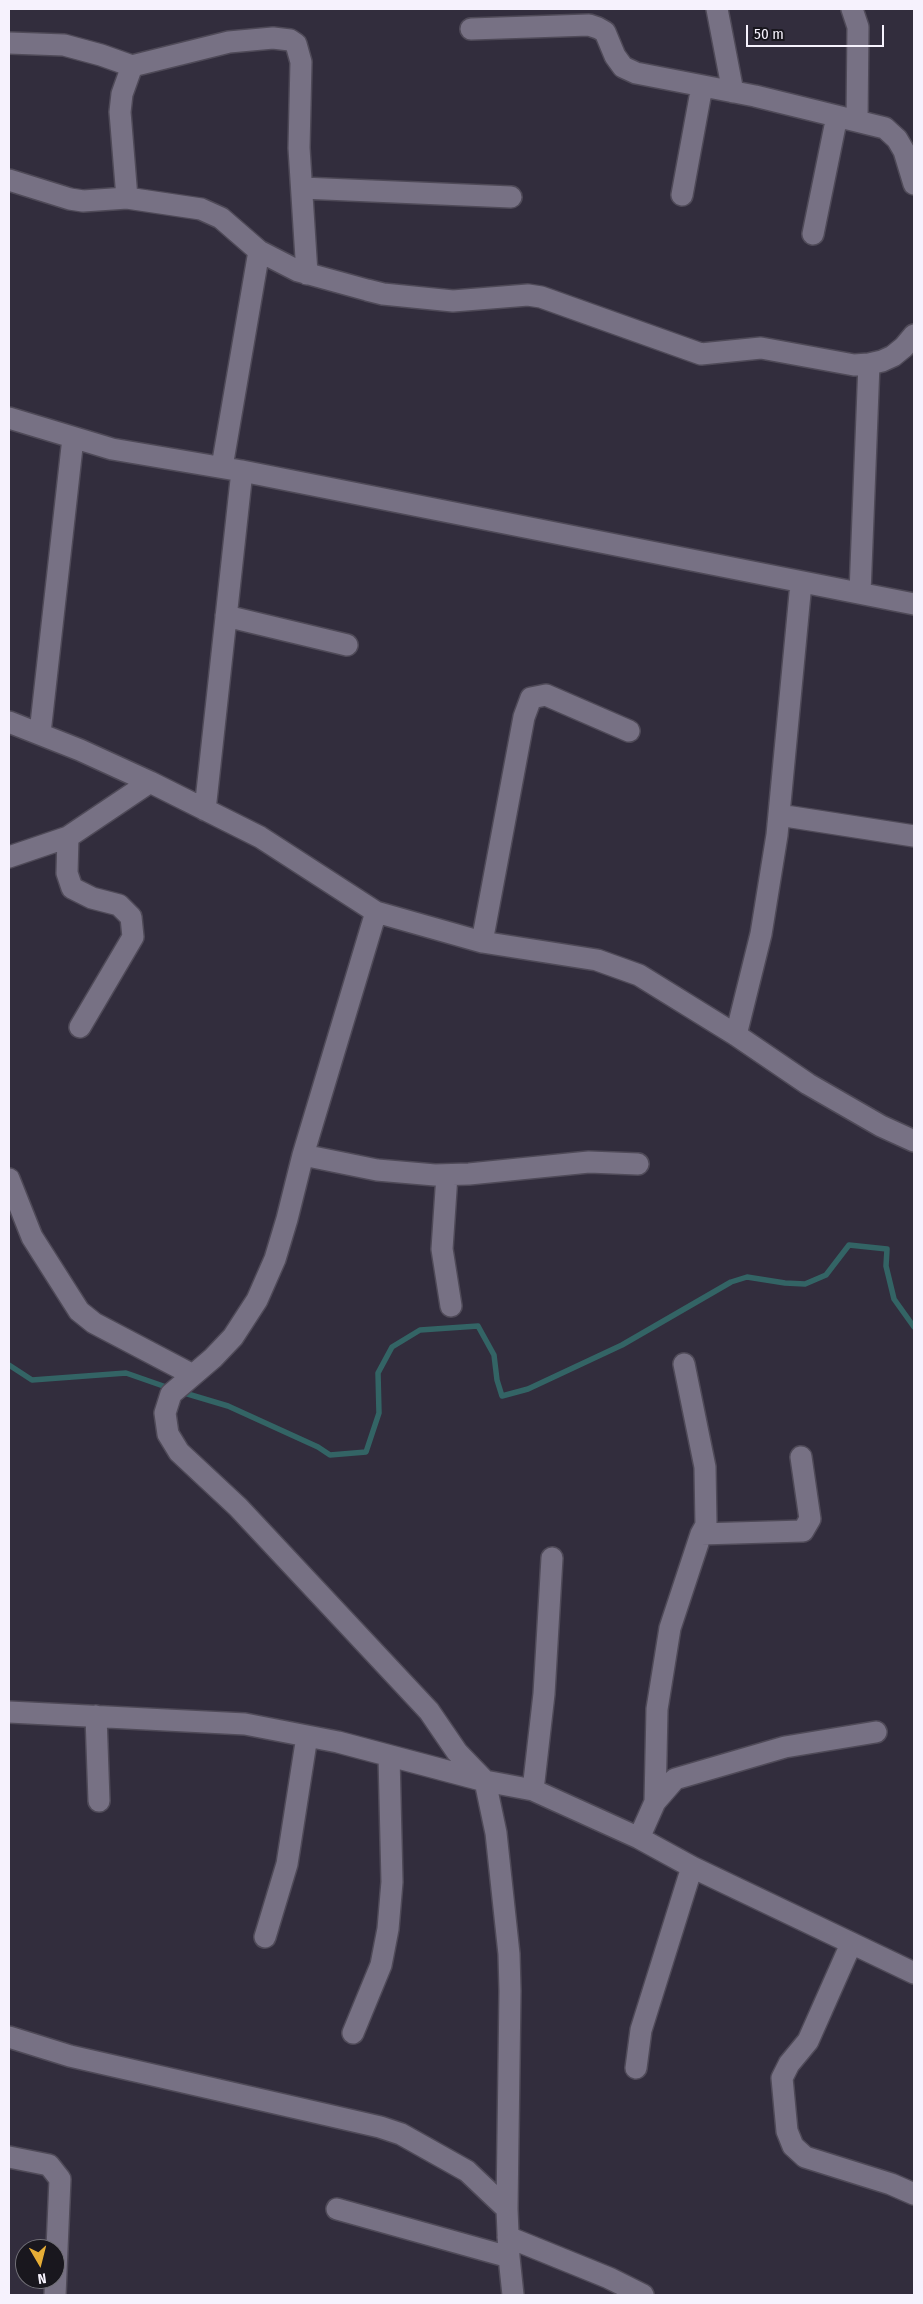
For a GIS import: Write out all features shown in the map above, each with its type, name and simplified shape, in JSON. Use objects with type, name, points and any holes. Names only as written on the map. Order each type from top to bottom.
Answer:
[{"type":"street","points":[[717,9],[733,92]]},
{"type":"street","points":[[852,9],[858,27],[857,121]]},
{"type":"street","points":[[471,30],[589,26],[604,32],[615,56],[623,67],[636,73],[733,92],[885,128],[892,133],[904,151],[914,184]]},
{"type":"street","points":[[9,43],[64,45],[93,52],[132,66],[229,42],[273,38],[290,40],[296,44],[301,62],[299,148],[307,274]]},
{"type":"street","points":[[127,198],[120,112],[122,94],[132,66]]},
{"type":"street","points":[[682,195],[702,86]]},
{"type":"street","points":[[813,234],[837,116]]},
{"type":"street","points":[[9,180],[76,200],[127,198],[161,201],[206,211],[221,218],[259,251],[307,274],[383,294],[453,301],[528,295],[541,297],[701,354],[761,348],[854,365],[869,364],[893,356],[914,335]]},
{"type":"street","points":[[302,188],[511,198]]},
{"type":"street","points":[[205,810],[226,616],[232,469],[259,251]]},
{"type":"street","points":[[860,593],[869,364]]},
{"type":"street","points":[[9,418],[72,438],[112,448],[232,469],[914,604]]},
{"type":"street","points":[[40,734],[72,438]]},
{"type":"street","points":[[736,1035],[761,934],[779,815],[801,583]]},
{"type":"street","points":[[226,616],[347,645]]},
{"type":"street","points":[[482,942],[524,718],[532,698],[546,696],[629,731]]},
{"type":"street","points":[[9,722],[150,782],[260,837],[376,912],[482,942],[573,956],[620,967],[639,975],[736,1035],[840,1104],[914,1140]]},
{"type":"street","points":[[9,857],[68,837],[150,782]]},
{"type":"street","points":[[779,815],[914,836]]},
{"type":"street","points":[[68,837],[67,873],[72,888],[92,898],[119,906],[132,917],[133,937],[80,1027]]},
{"type":"street","points":[[376,912],[303,1154],[287,1220],[275,1259],[257,1300],[233,1337],[170,1394],[165,1413],[168,1434],[179,1452],[238,1507],[416,1697],[457,1752],[485,1781],[496,1833],[508,1954],[510,1991],[508,2247],[513,2295]]},
{"type":"street","points":[[303,1154],[376,1170],[447,1175],[589,1162],[638,1164]]},
{"type":"street","points":[[447,1175],[442,1249],[451,1306]]},
{"type":"street","points":[[9,1179],[32,1237],[80,1311],[94,1324],[193,1375]]},
{"type":"street","points":[[655,1802],[656,1709],[671,1623],[701,1534],[706,1525],[705,1467],[684,1364]]},
{"type":"street","points":[[701,1534],[803,1532],[810,1519],[801,1457]]},
{"type":"street","points":[[533,1790],[544,1694],[552,1558]]},
{"type":"street","points":[[9,1712],[246,1724],[338,1742],[485,1781],[533,1790],[639,1838],[692,1867],[914,1973]]},
{"type":"street","points":[[96,1716],[99,1801]]},
{"type":"street","points":[[639,1838],[655,1802],[675,1779],[785,1747],[876,1732]]},
{"type":"street","points":[[265,1937],[287,1864],[307,1736]]},
{"type":"street","points":[[353,2033],[381,1965],[388,1929],[392,1882],[389,1756]]},
{"type":"street","points":[[636,2068],[641,2030],[692,1867]]},
{"type":"street","points":[[851,1944],[808,2041],[790,2064],[782,2078],[787,2131],[793,2146],[805,2158],[891,2184],[914,2194]]},
{"type":"street","points":[[9,2037],[70,2056],[380,2127],[401,2134],[466,2171],[508,2209]]},
{"type":"street","points":[[9,2157],[49,2164],[60,2179],[61,2197],[55,2295]]},
{"type":"street","points":[[337,2209],[508,2247],[609,2278],[643,2295]]},
{"type":"waterway","points":[[181,1392],[228,1406],[318,1447],[330,1455],[366,1452],[379,1413],[378,1373],[392,1347],[420,1330],[478,1326],[494,1355],[497,1380],[502,1396],[528,1389],[622,1345],[731,1282],[747,1277],[805,1284],[826,1275],[849,1245],[887,1249],[886,1266],[894,1299],[914,1327]]},
{"type":"waterway","points":[[9,1365],[32,1380],[126,1373],[169,1388]]}]
